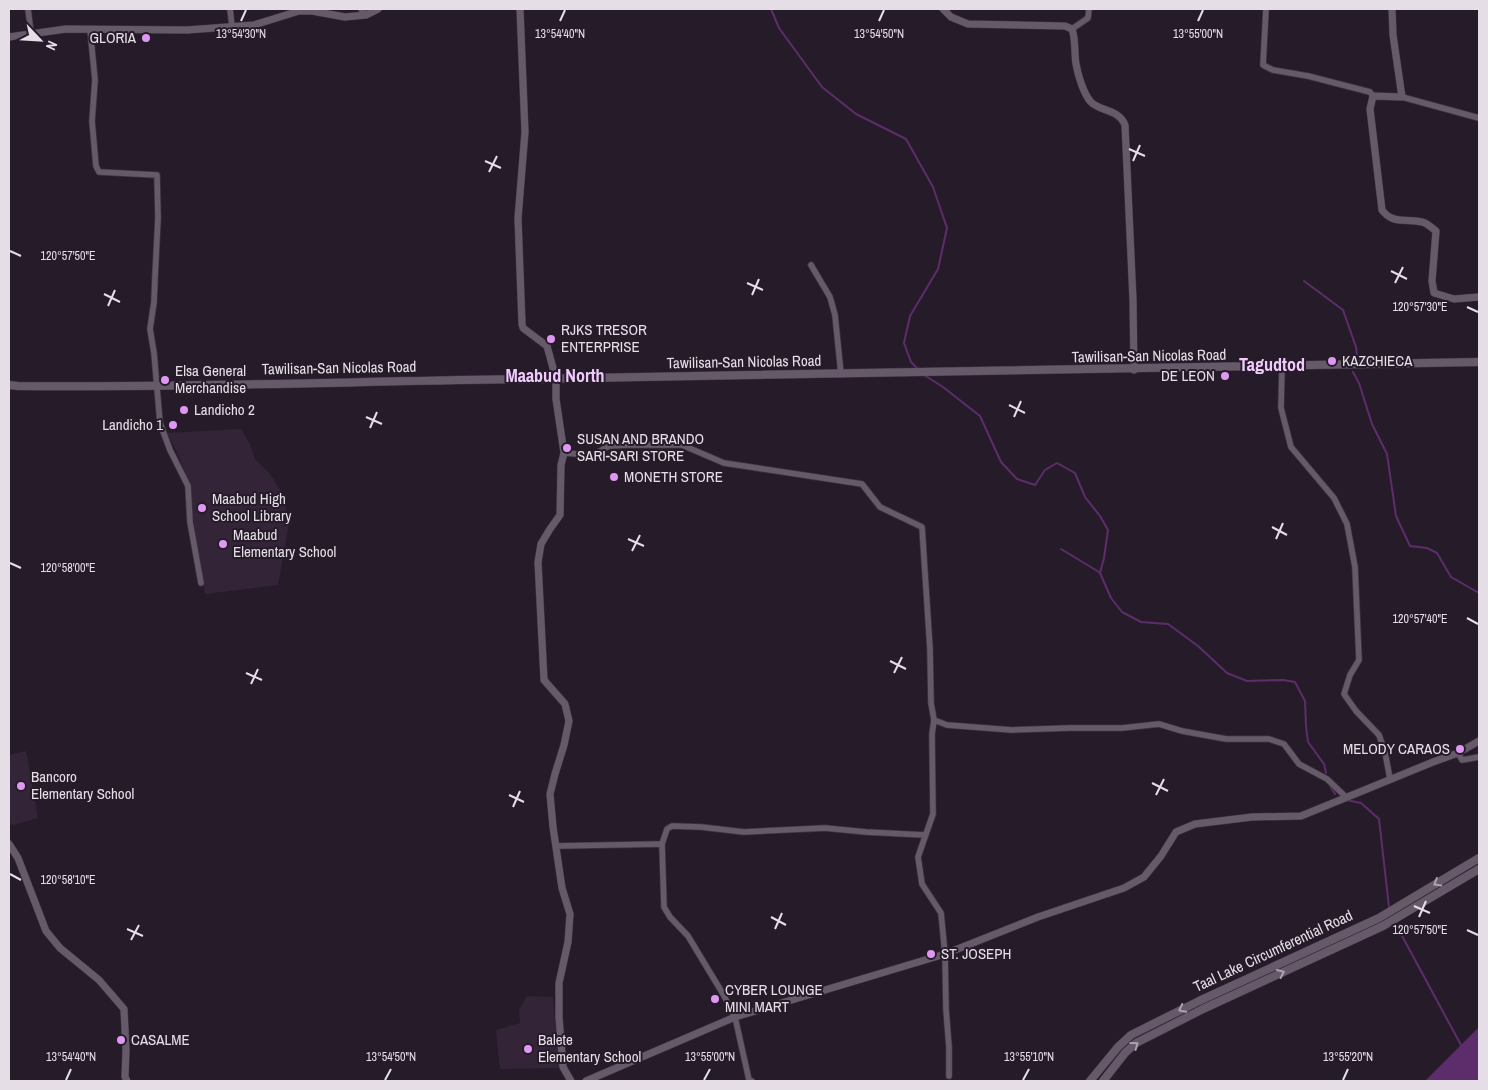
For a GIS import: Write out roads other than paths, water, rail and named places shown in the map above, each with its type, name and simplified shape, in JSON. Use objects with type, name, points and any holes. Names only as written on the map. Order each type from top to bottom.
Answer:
[{"type":"main road","name":"Tawilisan-San Nicolas Road","points":[[9,385],[117,387],[556,378],[1134,370],[1479,362]]},
{"type":"main road","name":"Taal Lake Circumferential Road","points":[[1090,1081],[1122,1042],[1141,1030],[1199,1001],[1379,918],[1479,858]]},
{"type":"main road","name":"Taal Lake Circumferential Road","points":[[1103,1081],[1125,1053],[1136,1043],[1203,1009],[1383,926],[1479,869]]},
{"type":"main road","points":[[1393,910],[1398,918]]},
{"type":"street","points":[[28,9],[31,34]]},
{"type":"street","points":[[230,9],[232,26]]},
{"type":"street","points":[[361,9],[366,15]]},
{"type":"street","points":[[9,37],[66,29],[186,30],[254,25],[299,11],[345,16],[366,15],[378,9]]},
{"type":"street","points":[[520,9],[525,132],[518,218],[522,324],[523,328],[547,346],[556,378],[556,399],[564,453],[561,465],[560,515],[541,544],[538,562],[544,680],[565,704],[569,721],[550,794],[562,888],[570,914],[568,942],[559,983],[559,1017],[564,1067],[571,1081]]},
{"type":"street","points":[[943,9],[951,17],[968,24],[1065,26],[1072,29]]},
{"type":"street","points":[[1072,29],[1088,18],[1089,9]]},
{"type":"street","points":[[1266,9],[1263,65],[1273,70],[1308,76],[1370,92],[1373,96],[1402,97],[1479,118]]},
{"type":"street","points":[[1392,9],[1393,35],[1402,97]]},
{"type":"street","points":[[90,29],[95,80],[92,121],[96,166],[99,172],[157,175],[156,277],[150,329],[156,386],[160,423],[170,450],[188,486],[190,522],[201,583]]},
{"type":"street","points":[[1072,29],[1076,65],[1084,89],[1091,102],[1116,114],[1125,125],[1133,300],[1134,370]]},
{"type":"street","points":[[1373,96],[1370,109],[1382,210],[1386,216],[1393,220],[1424,222],[1436,231],[1432,280],[1434,294],[1454,299],[1479,297]]},
{"type":"street","points":[[811,265],[830,297],[836,315],[840,374]]},
{"type":"street","points":[[1282,367],[1281,408],[1291,447],[1334,498],[1347,524],[1355,567],[1360,660],[1350,675],[1344,694],[1356,711],[1379,735],[1385,752],[1390,779]]},
{"type":"street","points":[[564,453],[593,455],[609,446],[627,444],[682,445],[724,463],[862,484],[880,508],[922,527],[930,649],[931,703],[934,720],[932,734],[933,814],[918,857],[922,884],[941,913],[945,954],[949,1076]]},
{"type":"street","points":[[934,720],[946,725],[1012,730],[1122,728],[1159,724],[1182,731],[1226,739],[1269,739],[1284,744],[1299,764],[1327,779],[1346,797]]},
{"type":"street","points":[[586,1081],[735,1017],[945,954],[1038,917],[1124,888],[1144,876],[1161,856],[1176,832],[1195,824],[1252,817],[1301,816],[1458,753],[1479,740]]},
{"type":"street","points":[[1458,753],[1462,760],[1479,757]]},
{"type":"street","points":[[749,1081],[735,1017],[688,936],[670,917],[664,907],[662,844],[668,829],[672,826],[701,827],[744,832],[825,828],[925,835]]},
{"type":"street","points":[[9,844],[18,858],[46,931],[60,948],[99,980],[124,1009],[125,1077],[127,1081]]},
{"type":"street","points":[[556,846],[662,844]]},
{"type":"waterway","points":[[771,9],[779,28],[822,87],[856,114],[906,139],[933,187],[947,228],[938,269],[910,316],[904,343],[911,362],[919,370]]},
{"type":"waterway","points":[[1304,281],[1343,310],[1356,347],[1357,356]]},
{"type":"waterway","points":[[1353,372],[1359,383],[1372,424],[1387,454],[1396,516],[1410,546],[1427,548],[1437,553],[1451,577],[1479,593]]},
{"type":"waterway","points":[[924,375],[943,387],[980,416],[1001,462],[1017,479],[1035,485],[1045,470],[1057,463],[1075,473],[1085,497],[1108,530],[1100,573],[1111,598],[1122,612],[1141,622],[1168,624],[1198,646],[1227,673],[1247,681],[1283,680],[1295,682],[1305,701],[1308,742],[1324,764],[1326,773]]},
{"type":"waterway","points":[[1061,549],[1099,572]]},
{"type":"waterway","points":[[1330,786],[1335,794]]},
{"type":"waterway","points":[[1346,800],[1361,803],[1379,819],[1389,907]]},
{"type":"waterway","points":[[1401,934],[1461,1045]]},
{"type":"place","name":"GLORIA","points":[[146,38]]},
{"type":"place","name":"RJKS TRESOR ENTERPRISE","points":[[551,339]]},
{"type":"place","name":"KAZCHIECA","points":[[1332,361]]},
{"type":"place","name":"DE LEON","points":[[1225,376]]},
{"type":"place","name":"Elsa General Merchandise","points":[[165,380]]},
{"type":"place","name":"Landicho 2","points":[[184,410]]},
{"type":"place","name":"Landicho 1","points":[[173,425]]},
{"type":"place","name":"SUSAN AND BRANDO SARI-SARI STORE","points":[[567,448]]},
{"type":"place","name":"MONETH STORE","points":[[614,477]]},
{"type":"place","name":"Maabud High School Library","points":[[202,508]]},
{"type":"place","name":"Maabud Elementary School","points":[[223,544]]},
{"type":"place","name":"MELODY CARAOS","points":[[1460,749]]},
{"type":"place","name":"Bancoro Elementary School","points":[[21,786]]},
{"type":"place","name":"ST. JOSEPH","points":[[931,954]]},
{"type":"place","name":"CYBER LOUNGE MINI MART","points":[[715,999]]},
{"type":"place","name":"CASALME","points":[[121,1040]]},
{"type":"place","name":"Balete Elementary School","points":[[528,1049]]},
{"type":"district","name":"Tagudtod","points":[[1272,365]]},
{"type":"district","name":"Maabud North","points":[[555,376]]}]
